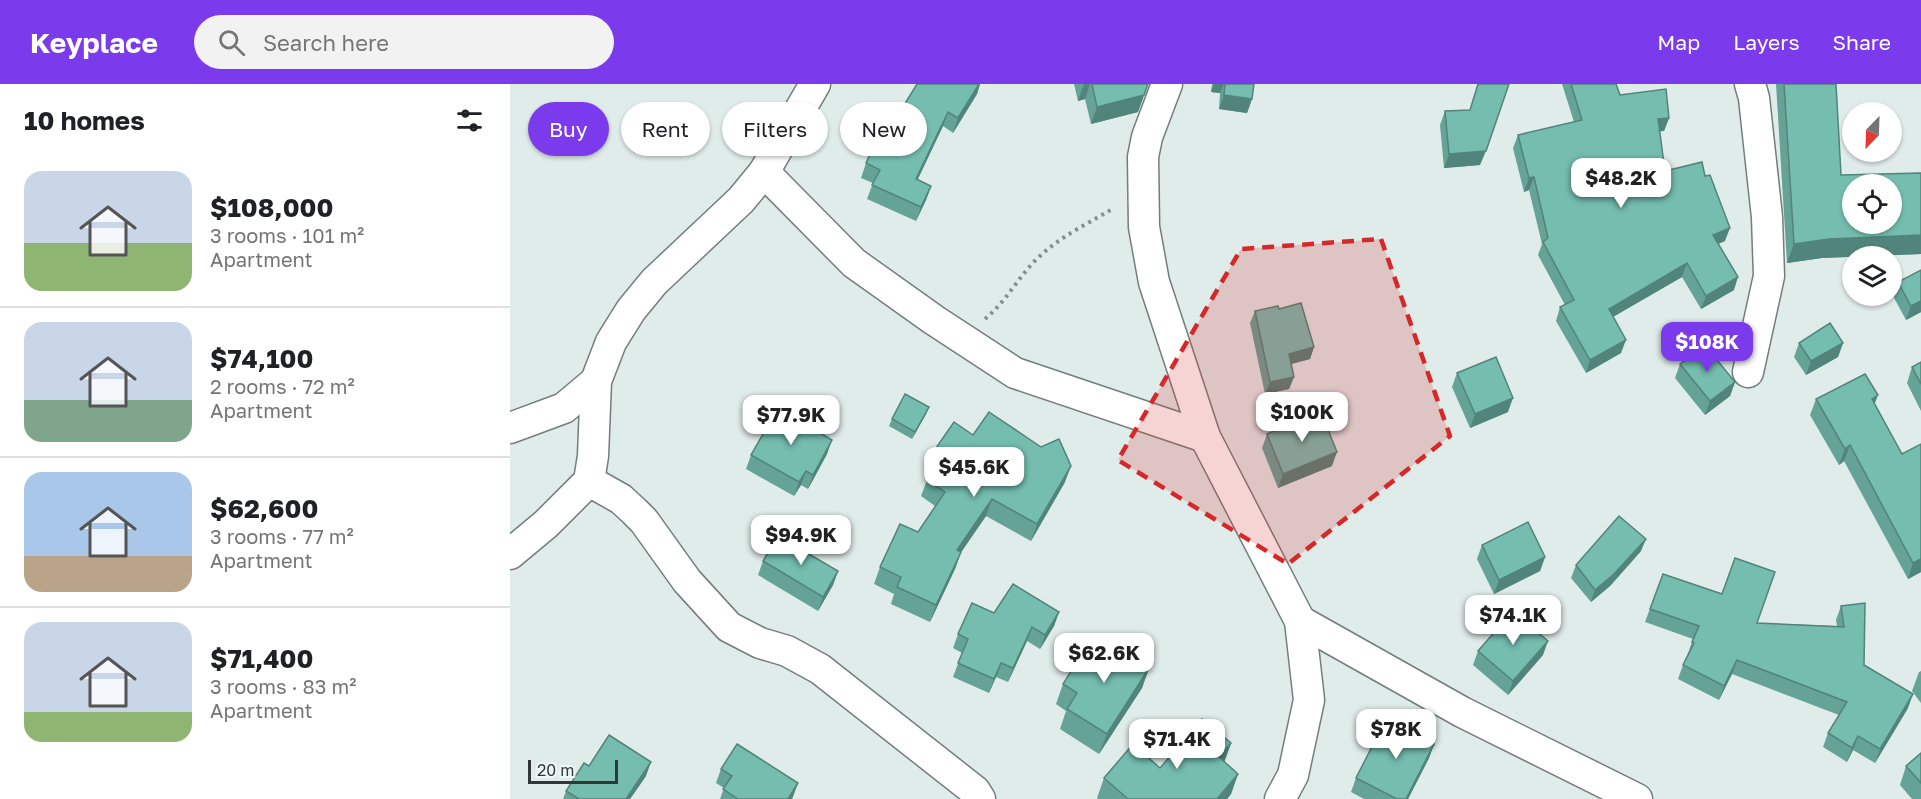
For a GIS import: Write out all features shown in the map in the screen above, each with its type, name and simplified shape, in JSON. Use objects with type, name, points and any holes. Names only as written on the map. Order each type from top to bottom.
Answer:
[{"type":"street","points":[[510,554],[546,524],[589,481],[593,456],[596,381],[611,342],[631,310],[654,282],[741,200],[764,172],[815,84]]},
{"type":"street","points":[[1167,84],[1147,136],[1143,157],[1144,227],[1154,282],[1204,437],[1300,621],[1309,700],[1293,775],[1281,799]]},
{"type":"street","points":[[1748,372],[1769,276],[1767,217],[1754,98],[1750,84]]},
{"type":"street","points":[[764,172],[854,263],[1015,373],[1204,437]]},
{"type":"street","points":[[510,428],[564,408],[596,381]]},
{"type":"street","points":[[589,481],[621,499],[644,521],[687,581],[729,627],[760,643],[787,651],[820,669],[974,796]]},
{"type":"street","points":[[1300,621],[1462,712],[1637,799]]},
{"type":"path","points":[[962,338],[995,310],[1039,256],[1058,241],[1143,190]]},
{"type":"highlighted area","points":[[1381,239],[1450,436],[1288,564],[1118,460],[1241,249]]},
{"type":"building","points":[[917,84],[979,84],[958,118],[948,112],[927,156],[927,102],[906,102]]},
{"type":"building","points":[[1092,84],[1148,84],[1144,95],[1097,107]]},
{"type":"building","points":[[1225,84],[1254,84],[1252,99],[1224,95]]},
{"type":"building","points":[[1478,84],[1509,84],[1486,151],[1449,154],[1445,111],[1470,110]]},
{"type":"building","points":[[1571,84],[1616,84],[1620,95],[1666,89],[1669,118],[1658,119],[1665,171],[1702,162],[1705,176],[1710,175],[1730,228],[1713,235],[1738,277],[1706,296],[1687,263],[1609,309],[1626,340],[1590,360],[1560,307],[1574,300],[1543,242],[1548,238],[1534,177],[1529,178],[1518,135],[1582,120]]},
{"type":"building","points":[[1784,84],[1836,84],[1842,175],[1842,234],[1902,234],[1902,174],[1881,174],[1921,173],[1921,235],[1829,239],[1794,244]]},
{"type":"building","points":[[869,156],[927,156],[916,179],[931,186],[921,207],[872,185],[880,170],[866,163]]},
{"type":"building","points":[[1921,270],[1921,301],[1911,306],[1902,289],[1902,280]]},
{"type":"building","points":[[1301,303],[1314,347],[1289,354],[1294,377],[1270,382],[1255,311],[1278,306],[1279,309]]},
{"type":"building","points":[[1830,323],[1843,343],[1811,361],[1799,343]]},
{"type":"building","points":[[1704,344],[1735,382],[1710,401],[1680,364]]},
{"type":"building","points":[[1496,357],[1513,398],[1475,414],[1457,373]]},
{"type":"building","points":[[1921,362],[1921,384],[1912,367]]},
{"type":"building","points":[[1865,374],[1878,395],[1872,399],[1902,454],[1921,444],[1921,559],[1913,563],[1850,445],[1845,449],[1816,399]]},
{"type":"building","points":[[905,394],[929,407],[915,432],[892,419]]},
{"type":"building","points":[[778,408],[832,440],[813,475],[806,471],[799,482],[751,455]]},
{"type":"building","points":[[989,412],[1041,447],[1059,439],[1071,466],[1037,524],[992,499],[957,550],[961,552],[936,605],[897,587],[901,577],[880,567],[900,524],[918,532],[945,492],[927,480],[940,461],[931,455],[954,422],[973,435]]},
{"type":"building","points":[[1321,412],[1337,452],[1283,474],[1267,434]]},
{"type":"building","points":[[1619,516],[1646,539],[1614,574],[1595,590],[1576,565]]},
{"type":"building","points":[[1528,522],[1545,557],[1499,580],[1482,545]]},
{"type":"building","points":[[778,536],[838,571],[823,597],[763,561]]},
{"type":"building","points":[[1735,558],[1775,572],[1757,623],[1844,627],[1841,606],[1865,603],[1864,665],[1913,694],[1880,749],[1858,736],[1852,748],[1828,733],[1847,702],[1737,660],[1724,686],[1683,665],[1694,643],[1692,642],[1699,626],[1650,609],[1663,574],[1722,594]]},
{"type":"building","points":[[1013,584],[1059,612],[1045,635],[1032,627],[1013,668],[1001,663],[994,679],[958,663],[968,639],[958,634],[972,603],[994,613]]},
{"type":"building","points":[[1513,611],[1548,641],[1513,681],[1478,651]]},
{"type":"building","points":[[1102,637],[1149,668],[1107,734],[1067,709],[1077,693],[1063,684],[1085,649],[1092,653]]},
{"type":"building","points":[[1202,719],[1231,743],[1219,757],[1238,774],[1217,799],[1128,799],[1104,778],[1133,744],[1160,768]]},
{"type":"building","points":[[1385,721],[1397,727],[1401,721],[1430,736],[1427,741],[1434,744],[1406,799],[1397,799],[1356,778]]},
{"type":"building","points":[[609,735],[651,762],[626,799],[579,799],[566,791],[584,763],[589,766]]},
{"type":"building","points":[[737,744],[798,783],[788,799],[738,799],[723,789],[732,776],[721,769]]},
{"type":"building","points":[[1921,753],[1921,783],[1906,766]]}]
